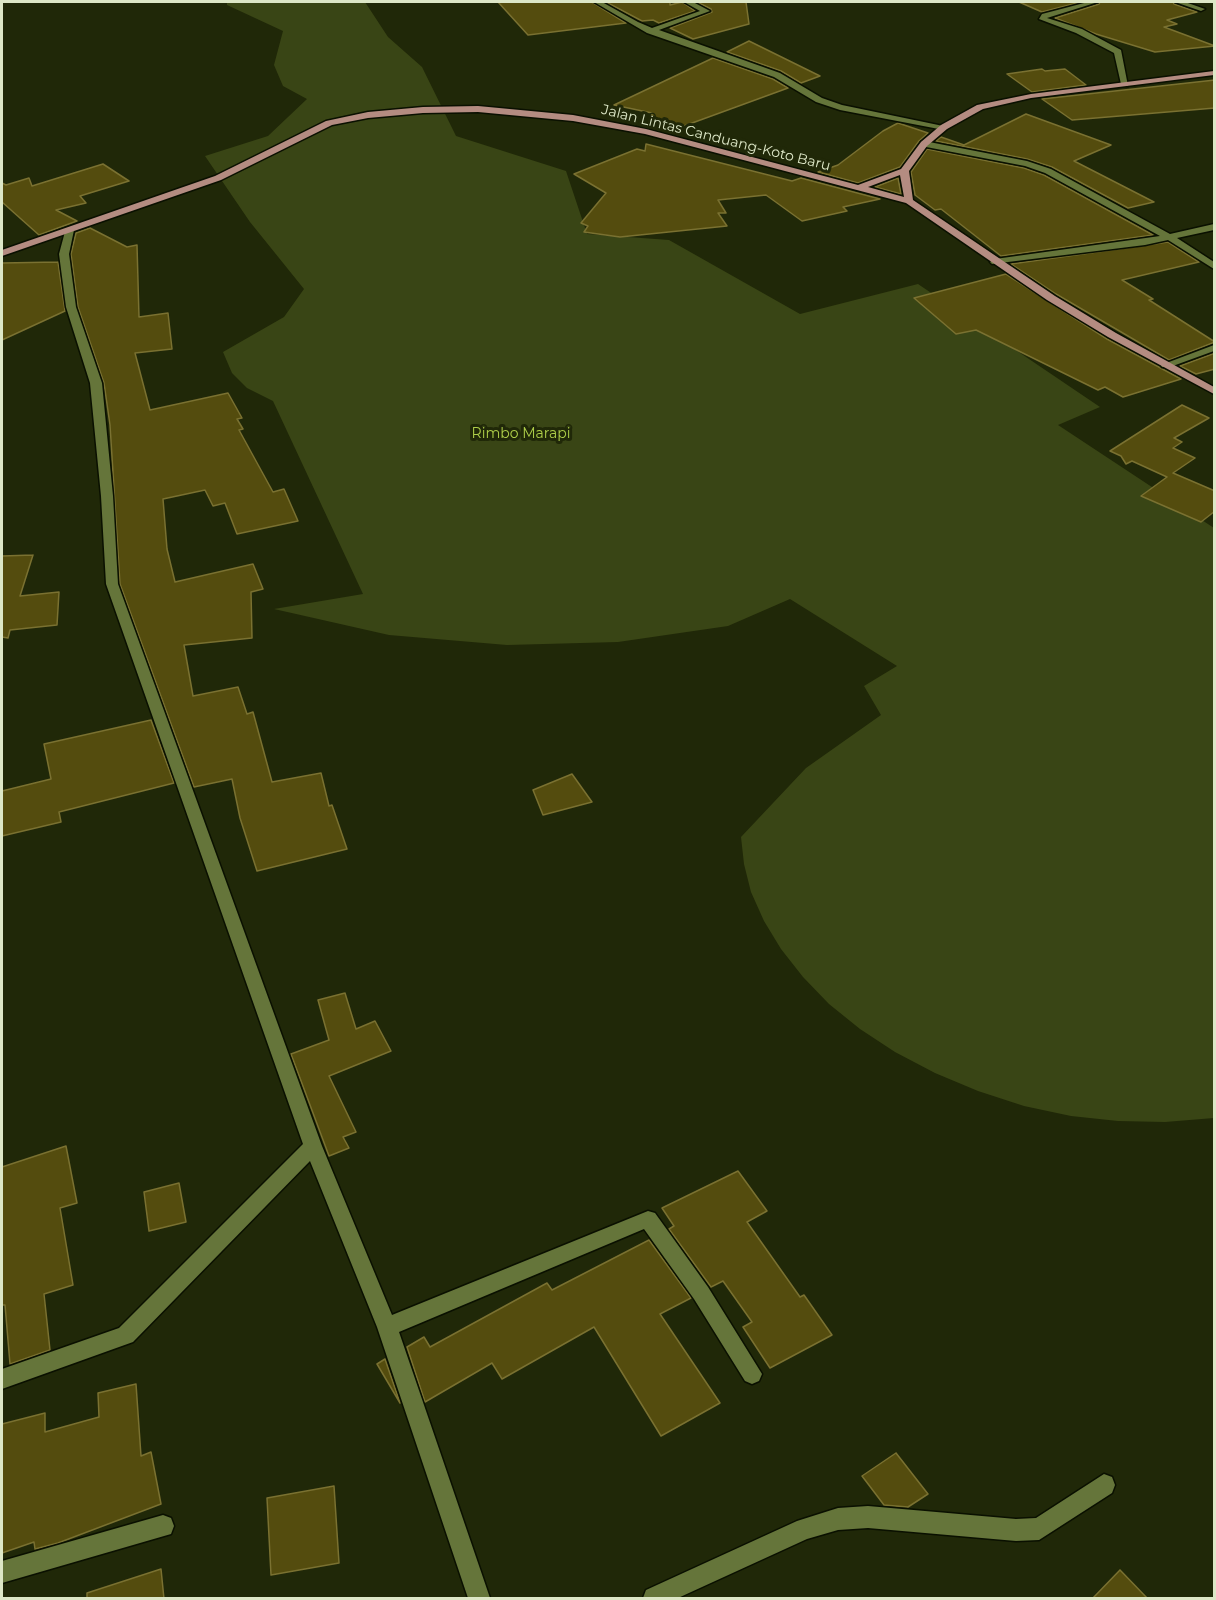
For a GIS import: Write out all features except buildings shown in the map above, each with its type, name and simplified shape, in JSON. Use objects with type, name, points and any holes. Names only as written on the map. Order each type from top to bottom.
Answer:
[{"type":"main road","points":[[860,187],[904,171],[924,144],[944,127],[962,116],[997,102],[1215,73]]},
{"type":"main road","name":"Jalan Lintas Canduang-Koto Baru","points":[[2,253],[218,178],[330,123],[368,115],[449,108],[518,112],[610,124],[909,201],[995,262],[1112,335],[1215,391]]},
{"type":"main road","points":[[904,171],[909,201]]},
{"type":"street","points":[[598,2],[650,31],[777,75],[829,103],[944,127]]},
{"type":"street","points":[[650,31],[706,12],[688,2]]},
{"type":"street","points":[[1056,2],[1076,7]]},
{"type":"street","points":[[1094,2],[1045,16],[1043,19],[1079,31],[1118,52],[1125,84]]},
{"type":"street","points":[[1179,2],[1201,9]]},
{"type":"street","points":[[924,144],[1027,164],[1048,171],[1171,238],[1215,266]]},
{"type":"street","points":[[995,262],[1171,238],[1215,227]]},
{"type":"street","points":[[69,230],[64,254],[71,307],[96,383],[107,496],[112,584],[313,1146],[387,1327],[480,1599]]},
{"type":"street","points":[[1166,365],[1215,348]]},
{"type":"street","points":[[2,1379],[126,1335],[313,1146]]},
{"type":"street","points":[[387,1327],[648,1220],[700,1293],[752,1374]]},
{"type":"street","points":[[654,1599],[805,1529],[838,1519],[868,1517],[1016,1530],[1039,1529],[1104,1485]]},
{"type":"street","points":[[2,1572],[163,1526]]},
{"type":"green space","name":"Rimbo Marapi","points":[[227,2],[365,2],[388,37],[422,67],[456,136],[566,171],[587,234],[669,240],[800,314],[918,284],[1100,407],[1058,425],[1214,528],[1214,1118],[1165,1122],[1118,1121],[1071,1116],[1024,1106],[978,1091],[935,1073],[895,1052],[860,1029],[829,1004],[803,977],[781,949],[764,921],[751,892],[744,864],[741,837],[806,768],[881,715],[864,686],[897,666],[790,599],[728,626],[618,642],[507,645],[389,635],[274,609],[363,594],[273,401],[247,388],[232,373],[223,352],[284,317],[304,289],[250,222],[205,156],[268,136],[307,99],[283,86],[274,65],[283,31],[227,5]]}]
